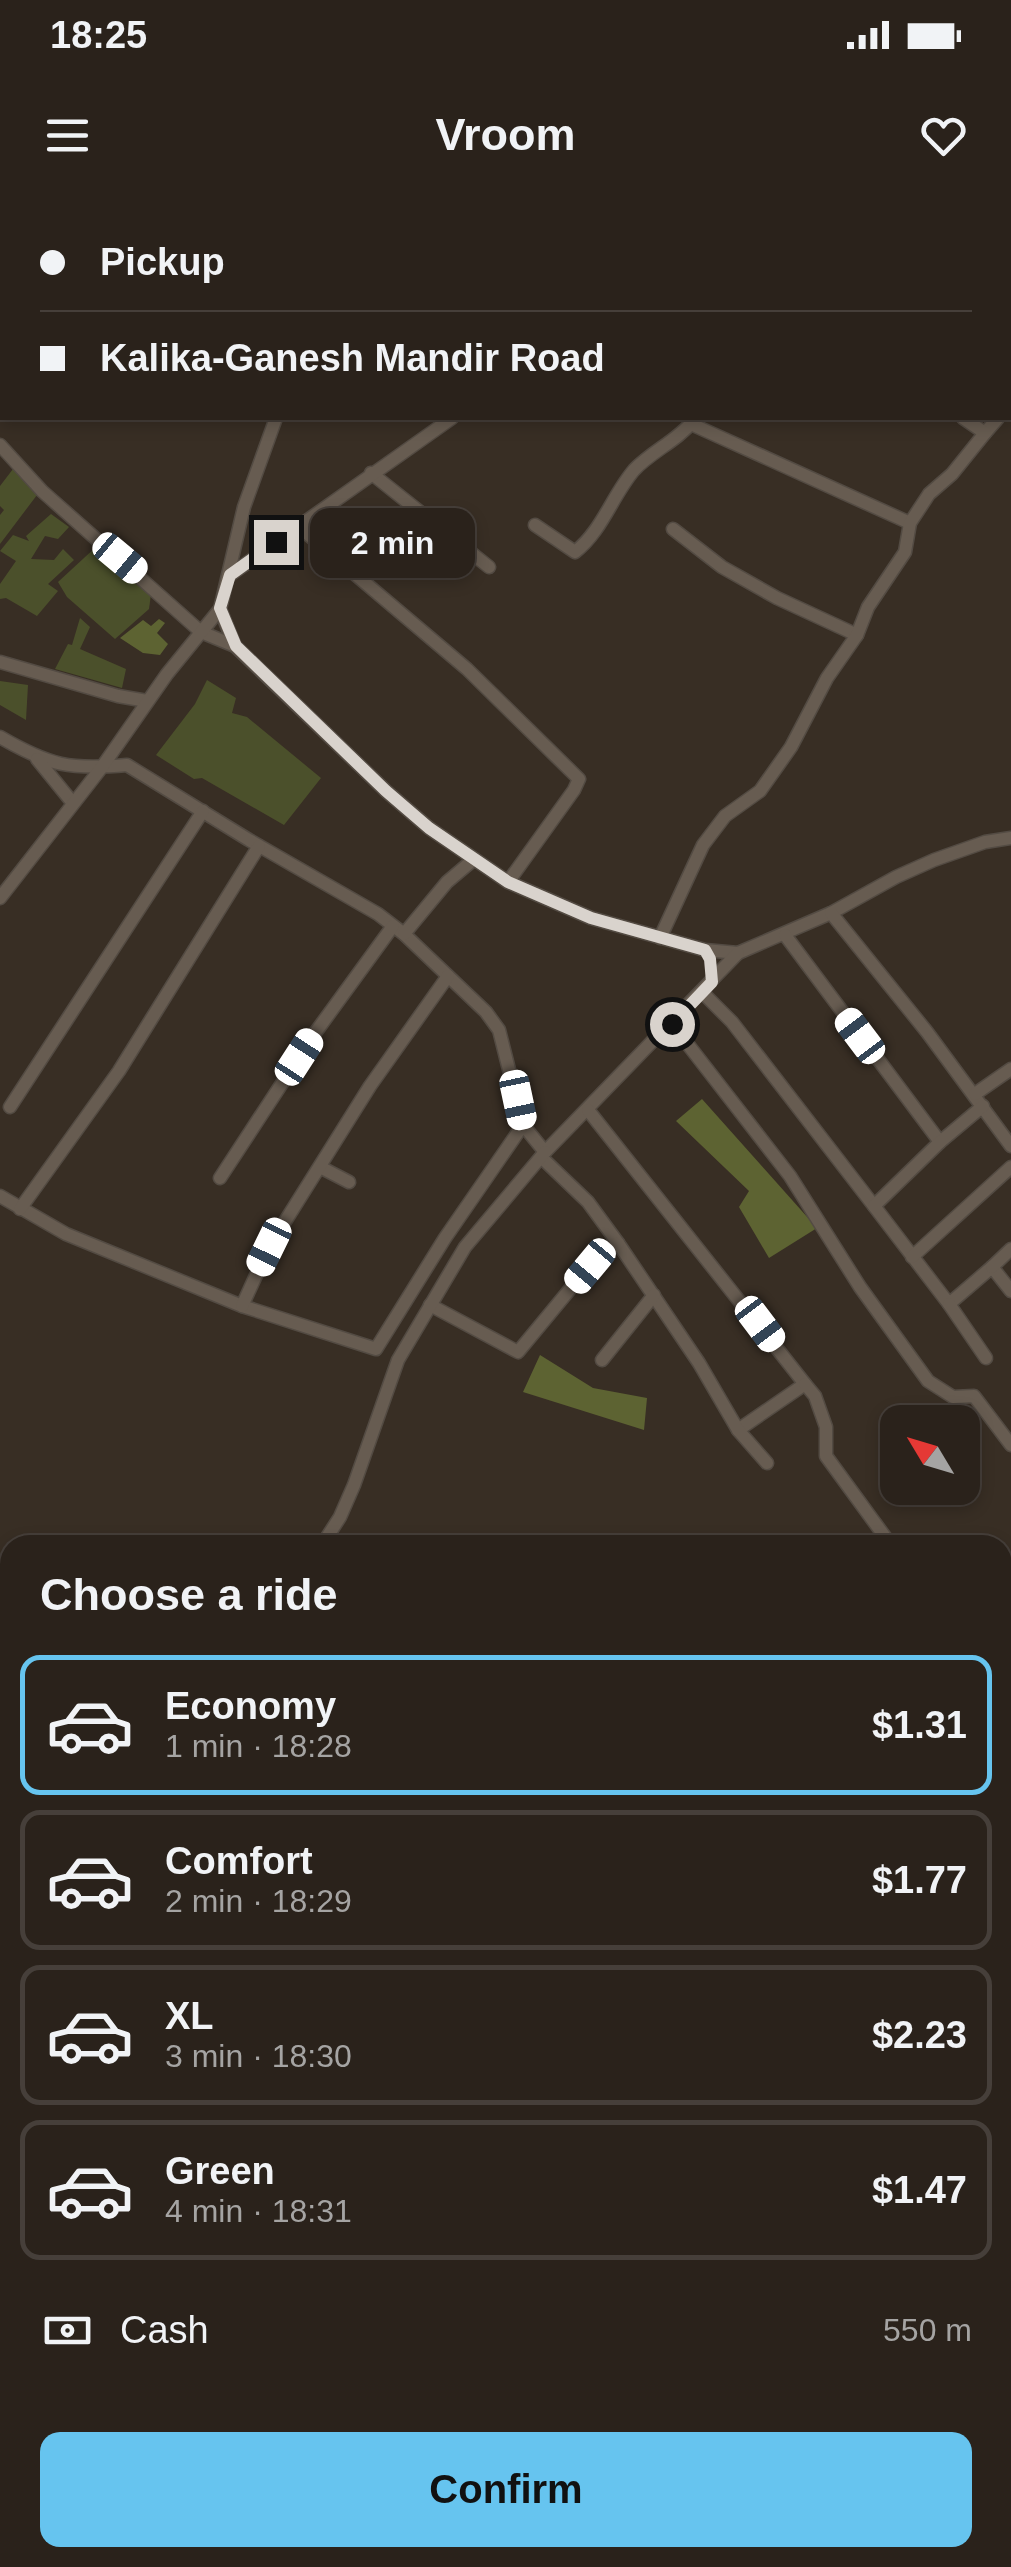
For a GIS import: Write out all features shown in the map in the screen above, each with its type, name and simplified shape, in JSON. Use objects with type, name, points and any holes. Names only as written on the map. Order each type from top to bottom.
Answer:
[{"type":"street","points":[[0,898],[220,608],[244,507],[275,420]]},
{"type":"street","points":[[230,575],[449,420]]},
{"type":"street","points":[[966,420],[985,433]]},
{"type":"street","points":[[660,938],[703,845],[725,816],[760,790],[791,747],[827,678],[857,635],[868,607],[905,552],[910,523],[929,494],[952,474],[996,420]]},
{"type":"street","points":[[535,525],[575,552],[599,525],[636,469],[693,421],[910,523]]},
{"type":"street","points":[[0,444],[42,491],[200,632],[236,646],[386,791],[473,860],[508,882],[591,918],[705,950],[738,953]]},
{"type":"street","points":[[371,473],[490,567]]},
{"type":"street","points":[[298,526],[467,669],[579,779],[508,882]]},
{"type":"street","points":[[673,529],[722,567],[857,635]]},
{"type":"street","points":[[220,608],[236,646]]},
{"type":"street","points":[[0,662],[148,701]]},
{"type":"street","points":[[0,737],[37,758],[86,769],[127,764]]},
{"type":"street","points":[[119,743],[127,764],[398,930],[486,1012],[499,1030],[524,1125],[543,1154],[588,1202],[618,1243],[738,1430],[767,1463]]},
{"type":"street","points":[[37,758],[72,802]]},
{"type":"street","points":[[10,1108],[203,812]]},
{"type":"street","points":[[328,1535],[354,1485],[398,1360],[465,1247],[543,1154],[738,953],[831,913],[896,876],[985,842],[1011,838]]},
{"type":"street","points":[[20,1209],[118,1071],[259,846]]},
{"type":"street","points":[[220,1178],[315,1033],[398,930],[473,860]]},
{"type":"street","points":[[831,913],[1011,1146]]},
{"type":"street","points":[[785,935],[940,1142]]},
{"type":"street","points":[[705,950],[710,959],[707,986],[986,1358]]},
{"type":"street","points":[[242,1306],[269,1247],[370,1086],[448,976]]},
{"type":"street","points":[[672,1024],[790,1176],[860,1287],[928,1381],[953,1397],[974,1396],[1011,1445]]},
{"type":"street","points":[[874,1206],[1011,1070]]},
{"type":"street","points":[[588,1110],[815,1396],[826,1427],[826,1456],[884,1535]]},
{"type":"street","points":[[376,1350],[445,1238],[524,1125]]},
{"type":"street","points":[[320,1167],[349,1182]]},
{"type":"street","points":[[912,1257],[1011,1167]]},
{"type":"street","points":[[0,1196],[66,1234],[242,1306],[398,1360]]},
{"type":"street","points":[[430,1306],[518,1352],[590,1266],[618,1243]]},
{"type":"street","points":[[948,1304],[1011,1250]]},
{"type":"street","points":[[992,1267],[1011,1291]]},
{"type":"street","points":[[602,1360],[654,1295]]},
{"type":"street","points":[[738,1430],[805,1384]]},
{"type":"green space","points":[[13,469],[37,495],[0,544],[0,515],[4,510],[0,506],[0,486]]},
{"type":"green space","points":[[51,514],[69,527],[58,539],[45,536],[31,559],[54,560],[63,549],[74,560],[48,584],[58,591],[37,616],[6,598],[0,599],[0,584],[16,561],[0,551],[13,535],[29,541],[26,536]]},
{"type":"green space","points":[[97,546],[151,594],[149,609],[115,639],[67,597],[58,582]]},
{"type":"green space","points":[[80,618],[90,627],[80,649],[126,669],[122,688],[55,669],[68,644],[72,645]]},
{"type":"green space","points":[[159,619],[165,623],[157,633],[168,644],[160,655],[143,653],[120,638],[143,620],[151,626]]},
{"type":"green space","points":[[207,680],[236,698],[232,713],[247,717],[321,778],[284,825],[156,755],[195,704]]},
{"type":"green space","points":[[0,681],[28,685],[26,720],[0,705]]},
{"type":"green space","points":[[702,1099],[817,1228],[769,1258],[739,1207],[749,1191],[676,1121]]},
{"type":"green space","points":[[540,1355],[593,1388],[647,1398],[644,1430],[523,1392]]},
{"type":"route","points":[[276,542],[230,575],[220,608],[236,646],[386,791],[473,860],[508,882],[591,918],[705,950],[712,982],[672,1024]]}]
